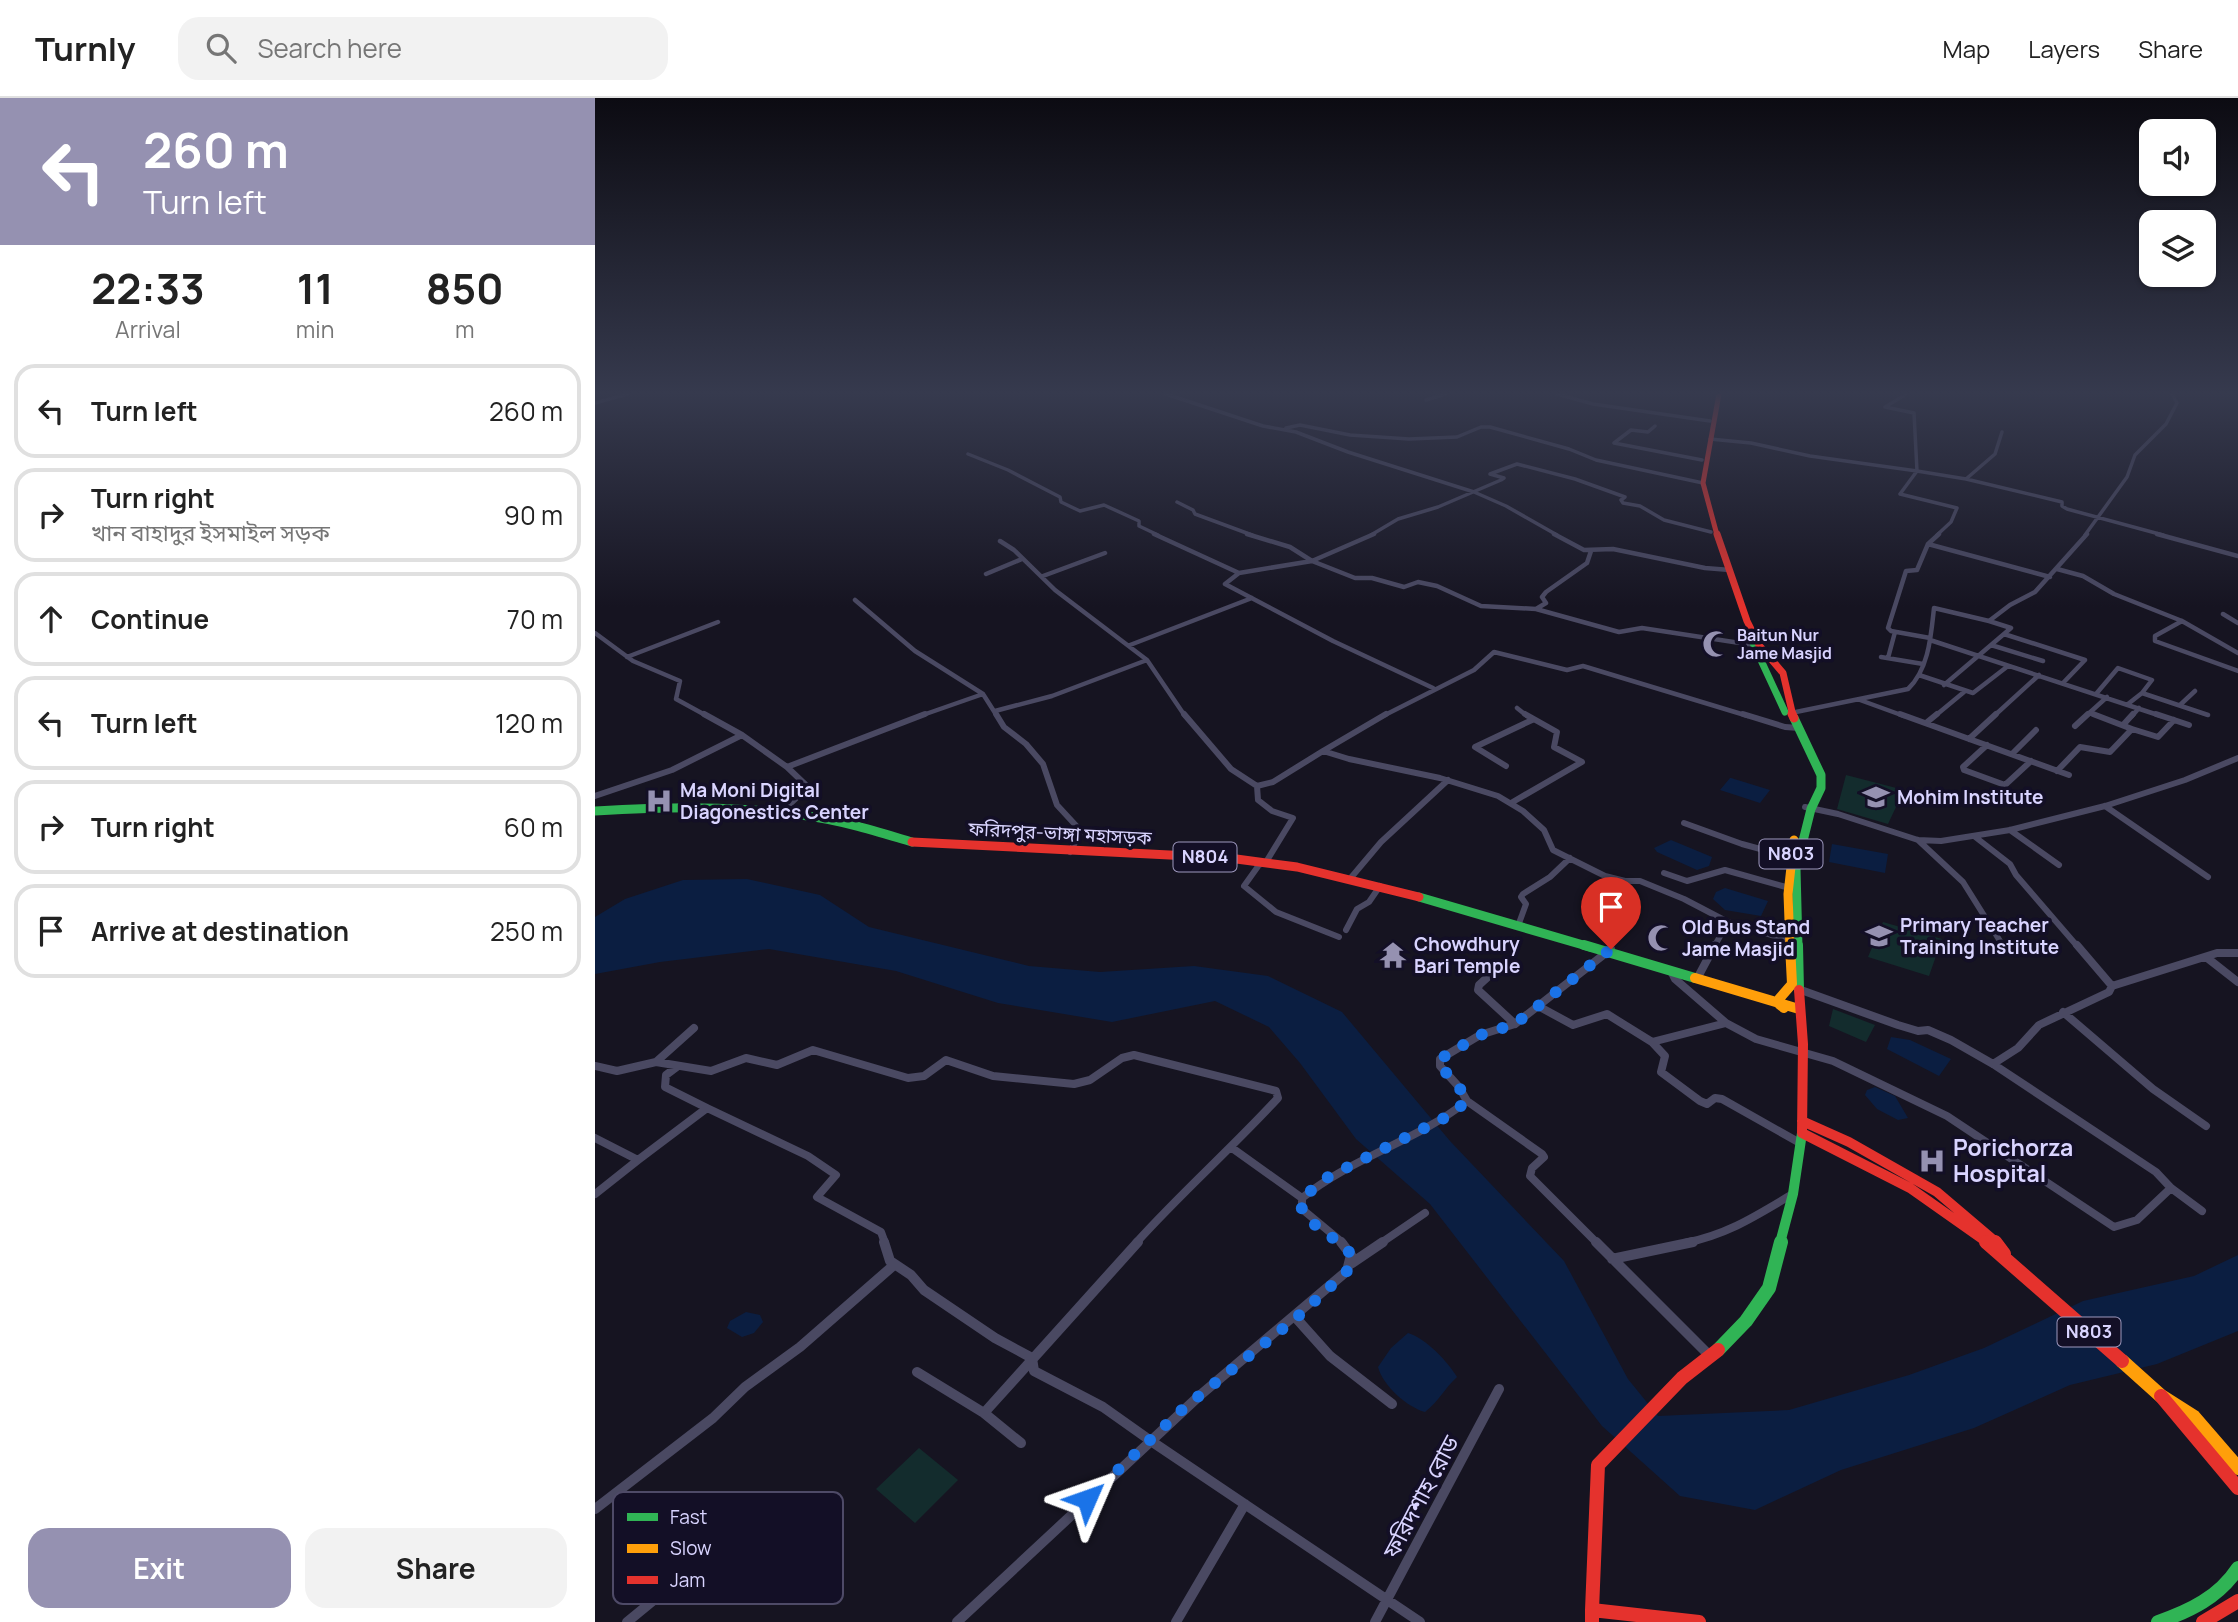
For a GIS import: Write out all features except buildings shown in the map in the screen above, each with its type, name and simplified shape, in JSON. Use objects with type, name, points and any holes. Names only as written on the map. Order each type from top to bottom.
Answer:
[{"type":"main road","name":"N803","points":[[1702,465],[1701,483],[1711,532],[1773,684],[1821,775],[1821,788],[1808,808],[1790,857],[1786,887],[1787,917],[1796,941],[1792,984],[1779,1000],[1794,1017],[1796,1044],[1801,1051]]},
{"type":"main road","name":"N803","points":[[1702,471],[1703,465]]},
{"type":"main road","name":"N803","points":[[1705,504],[1719,548]]},
{"type":"main road","name":"N803","points":[[1754,640],[1783,673],[1789,713]]},
{"type":"main road","name":"ফরিদপুর-ভাঙ্গা মহাসড়ক","points":[[595,809],[659,807],[780,812],[837,821],[913,842],[1267,860],[1403,889],[1699,975],[1720,984]]},
{"type":"main road","name":"N803","points":[[1808,808],[1796,869],[1795,918],[1803,1044],[1801,1138],[1910,1188],[2008,1260],[2161,1395],[2175,1401],[2223,1447],[2238,1468]]},
{"type":"main road","name":"ফরিদপুর-ভাঙ্গা মহাসড়ক","points":[[1351,877],[1380,886],[1403,889]]},
{"type":"main road","name":"ফরিদপুর-ভাঙ্গা মহাসড়ক","points":[[1610,951],[1672,973],[1800,1005]]},
{"type":"main road","name":"N803","points":[[1802,1121],[1861,1148],[1937,1192],[1999,1245],[2008,1260]]},
{"type":"main road","points":[[1592,1622],[1598,1465],[1682,1378],[1711,1357],[1746,1321],[1769,1288],[1793,1194],[1801,1138]]},
{"type":"main road","name":"N803","points":[[2161,1395],[2167,1406],[2212,1452],[2238,1488]]},
{"type":"main road","points":[[2158,1622],[2185,1614],[2223,1587],[2238,1568]]},
{"type":"main road","points":[[2203,1622],[2238,1600]]},
{"type":"main road","points":[[1593,1611],[1699,1622]]},
{"type":"street","points":[[996,465],[1080,510],[1101,505],[1110,506],[1177,546],[1239,573]]},
{"type":"street","points":[[1392,465],[1506,506],[1578,548],[1591,551],[1613,549],[1728,570]]},
{"type":"street","points":[[1433,688],[1223,583],[1239,573],[1312,561],[1362,541],[1402,518],[1438,507],[1504,478],[1490,474],[1514,465]]},
{"type":"street","points":[[1522,465],[1575,478],[1625,497],[1621,500],[1623,503],[1640,506],[1664,520],[1711,532]]},
{"type":"street","points":[[1619,465],[1701,483]]},
{"type":"street","points":[[1875,465],[1966,479],[2054,499],[2062,502],[2063,508],[2238,556]]},
{"type":"street","points":[[1917,465],[1917,471],[1900,494],[1957,508],[1951,522],[1928,544],[1917,570],[1906,571],[1888,628],[1930,639],[2189,725]]},
{"type":"street","points":[[1966,479],[1982,465]]},
{"type":"street","points":[[1989,621],[2010,605],[2035,592],[2050,577],[2100,517],[2127,477],[2131,465]]},
{"type":"street","points":[[1177,502],[1207,519],[1279,546],[1290,547],[1312,561],[1355,578],[1372,578],[1401,587],[1418,582],[1437,586],[1481,606],[1536,609],[1619,632],[1642,628],[1754,640],[1804,640]]},
{"type":"street","points":[[1000,541],[1043,576],[1055,590],[1147,660],[1168,687],[1175,704],[1231,769],[1257,786],[1273,782],[1369,723],[1433,688],[1474,670],[1489,653],[1494,652],[1567,670],[1583,666],[1796,728]]},
{"type":"street","points":[[1928,544],[2050,577]]},
{"type":"street","points":[[1536,609],[1546,603],[1542,597],[1546,592],[1587,563],[1591,551]]},
{"type":"street","points":[[1043,576],[1105,553]]},
{"type":"street","points":[[986,574],[1022,559]]},
{"type":"street","points":[[2057,569],[2083,576],[2114,594],[2182,621],[2238,653]]},
{"type":"street","points":[[1130,645],[1252,598]]},
{"type":"street","points":[[855,600],[915,651],[983,694],[1004,727],[1026,744],[1043,764],[1058,805],[1081,831],[1070,850]]},
{"type":"street","points":[[1789,713],[1913,686],[1919,676],[1930,639],[1934,608],[2010,628],[1944,685]]},
{"type":"street","points":[[2223,614],[2238,623]]},
{"type":"street","points":[[2182,621],[2155,636],[2155,641],[2238,671]]},
{"type":"street","points":[[627,657],[718,622]]},
{"type":"street","points":[[1888,658],[1895,632]]},
{"type":"street","points":[[595,633],[627,657],[680,681],[676,699],[742,735],[787,767],[808,787],[780,812]]},
{"type":"street","points":[[2004,634],[2085,660],[2084,665],[2063,683]]},
{"type":"street","points":[[1991,645],[2043,661]]},
{"type":"street","points":[[1881,657],[1923,664]]},
{"type":"street","points":[[995,711],[1052,696],[1147,660]]},
{"type":"street","points":[[1919,676],[1964,692],[1978,691],[2008,666]]},
{"type":"street","points":[[2096,694],[2118,668],[2152,680],[2128,704]]},
{"type":"street","points":[[1969,739],[2039,676]]},
{"type":"street","points":[[2180,705],[2195,691]]},
{"type":"street","points":[[1926,723],[1964,692]]},
{"type":"street","points":[[2141,693],[2208,715]]},
{"type":"street","points":[[787,767],[879,730],[983,694]]},
{"type":"street","points":[[2075,726],[2107,697]]},
{"type":"street","points":[[1859,699],[2069,775]]},
{"type":"street","points":[[1511,803],[1582,762],[1554,747],[1552,744],[1557,732],[1532,720],[1517,708]]},
{"type":"street","points":[[2123,725],[2139,708]]},
{"type":"street","points":[[2089,713],[2158,737],[2175,720]]},
{"type":"street","points":[[1506,766],[1475,747],[1532,720]]},
{"type":"street","points":[[2057,771],[2080,747],[2107,754],[2132,729]]},
{"type":"street","points":[[2012,754],[2036,730]]},
{"type":"street","points":[[595,796],[672,770],[742,735]]},
{"type":"street","points":[[1987,745],[1963,767],[1964,770],[2005,785],[2031,761]]},
{"type":"street","points":[[1323,751],[1372,767],[1414,772],[1448,780],[1511,803],[1545,831],[1553,849],[1615,880],[1647,884],[1728,922],[1796,941]]},
{"type":"street","points":[[1808,808],[1929,842],[2010,830],[2105,806],[2185,780],[2238,758]]},
{"type":"street","points":[[1351,877],[1381,842],[1448,780]]},
{"type":"street","points":[[1257,786],[1258,800],[1264,806],[1293,820],[1267,860],[1251,875],[1244,886],[1246,890],[1276,912],[1339,937]]},
{"type":"street","points":[[2105,806],[2208,877]]},
{"type":"street","points":[[1684,823],[1742,844],[1790,857]]},
{"type":"street","points":[[2010,830],[2059,865]]},
{"type":"street","points":[[1975,836],[2010,864],[2016,876],[2112,986]]},
{"type":"street","points":[[1918,840],[1963,882],[2000,941]]},
{"type":"street","points":[[1519,923],[1526,904],[1521,897],[1523,894],[1550,877],[1570,858]]},
{"type":"street","points":[[1664,873],[1687,881],[1724,870],[1786,887]]},
{"type":"street","points":[[1346,930],[1357,909],[1369,902],[1380,886]]},
{"type":"street","points":[[1699,975],[1728,922]]},
{"type":"street","points":[[1610,951],[1515,1024],[1480,1035],[1440,1059],[1440,1066],[1459,1087],[1467,1101],[1542,1154],[1544,1157],[1532,1168],[1530,1176],[1711,1357]]},
{"type":"street","points":[[1993,1065],[2018,1048],[2039,1025],[2109,992],[2112,986],[2217,953],[2237,953]]},
{"type":"street","points":[[2206,957],[2238,982]]},
{"type":"street","points":[[1672,973],[1675,979],[1726,1023],[1756,1039],[1833,1061],[1947,1116],[2114,1227],[2124,1228],[2135,1221],[2171,1188]]},
{"type":"street","points":[[1490,975],[1479,985],[1478,990],[1515,1024]]},
{"type":"street","points":[[1801,990],[1898,1025],[1918,1031],[1928,1030],[1993,1065],[2157,1172],[2171,1188],[2202,1211]]},
{"type":"street","points":[[1538,1006],[1573,1025],[1607,1014],[1652,1042],[1665,1056],[1661,1072],[1700,1101],[1707,1104],[1715,1098],[1721,1099],[1801,1138]]},
{"type":"street","points":[[2063,1012],[2153,1089],[2206,1126]]},
{"type":"street","points":[[1652,1042],[1726,1023]]},
{"type":"street","points":[[656,1062],[694,1028]]},
{"type":"street","points":[[595,1066],[617,1071],[656,1062],[711,1071],[751,1057],[777,1065],[813,1050],[908,1078],[923,1076],[946,1060],[993,1076],[1073,1084],[1090,1080],[1122,1058],[1134,1055],[1276,1091],[1278,1098],[1232,1148],[1174,1200],[984,1413]]},
{"type":"street","points":[[678,1066],[666,1075],[665,1087],[835,1172],[834,1177],[817,1197],[881,1232],[890,1261],[911,1275],[924,1290],[1032,1358],[1034,1370],[1103,1407],[1420,1622]]},
{"type":"street","points":[[1302,1198],[1328,1177],[1448,1116],[1467,1101]]},
{"type":"street","points":[[595,1194],[707,1108]]},
{"type":"street","points":[[595,1138],[638,1160]]},
{"type":"street","points":[[1232,1148],[1302,1198]]},
{"type":"street","points":[[1612,1259],[1644,1249],[1721,1234],[1746,1224],[1793,1194]]},
{"type":"street","points":[[1302,1198],[1302,1209],[1347,1248],[1352,1256],[1352,1263]]},
{"type":"street","points":[[957,1622],[1184,1408],[1296,1318],[1347,1271],[1352,1263],[1425,1213]]},
{"type":"street","points":[[617,1492],[713,1418],[745,1387],[800,1347],[894,1265]]},
{"type":"street","points":[[1296,1318],[1330,1356],[1392,1404]]},
{"type":"street","points":[[917,1372],[984,1413],[1021,1443]]},
{"type":"street","name":"ফরিদশাহ রোড","points":[[1375,1622],[1499,1389]]},
{"type":"street","points":[[595,1509],[613,1495]]},
{"type":"street","points":[[1176,1622],[1245,1504]]},
{"type":"street","points":[[2223,1587],[2238,1600]]},
{"type":"street","points":[[627,1622],[649,1604]]},
{"type":"green space","points":[[1846,775],[1904,790],[1888,824],[1837,809]]},
{"type":"green space","points":[[1883,922],[1942,939],[1929,976],[1868,957]]},
{"type":"green space","points":[[1833,1009],[1875,1025],[1866,1042],[1829,1026]]},
{"type":"green space","points":[[919,1448],[958,1480],[915,1523],[876,1489]]},
{"type":"water","points":[[1730,778],[1770,790],[1760,803],[1720,790]]},
{"type":"water","points":[[1671,840],[1712,857],[1709,866],[1697,870],[1657,852],[1654,848]]},
{"type":"water","points":[[1832,844],[1888,854],[1885,873],[1829,862]]},
{"type":"water","points":[[747,879],[820,895],[869,927],[1029,966],[1100,972],[1194,966],[1268,976],[1342,1012],[1450,1141],[1564,1261],[1628,1379],[1658,1416],[1789,1410],[1909,1375],[1984,1348],[2083,1301],[2194,1276],[2238,1255],[2238,1331],[2157,1364],[2070,1385],[1974,1428],[1841,1470],[1755,1510],[1680,1496],[1602,1426],[1430,1204],[1356,1139],[1300,1063],[1269,1027],[1215,1001],[1112,1022],[998,1003],[896,971],[769,949],[660,962],[595,974],[595,917],[625,899],[683,880]]},
{"type":"water","points":[[1725,888],[1768,901],[1761,916],[1725,910],[1713,899],[1716,892]]},
{"type":"water","points":[[1891,1037],[1910,1040],[1951,1059],[1939,1076],[1887,1049]]},
{"type":"water","points":[[1875,1087],[1895,1096],[1908,1118],[1898,1120],[1877,1109],[1865,1095],[1867,1090]]},
{"type":"water","points":[[746,1312],[760,1315],[763,1322],[754,1333],[742,1337],[727,1328],[730,1321]]},
{"type":"water","points":[[1408,1333],[1436,1351],[1457,1377],[1425,1412],[1411,1406],[1397,1395],[1378,1367],[1391,1348]]},
{"type":"traffic: fast","points":[[1753,643],[1785,712]]},
{"type":"traffic: fast","points":[[1794,718],[1821,775],[1821,788],[1811,809],[1796,869],[1799,990]]},
{"type":"traffic: fast","points":[[595,811],[686,808],[780,812],[838,821],[912,842]]},
{"type":"traffic: fast","points":[[1419,897],[1695,978]]},
{"type":"traffic: fast","points":[[1718,1350],[1746,1321],[1769,1288],[1793,1194],[1802,1133]]},
{"type":"traffic: fast","points":[[2158,1622],[2181,1614],[2214,1596],[2238,1568]]},
{"type":"traffic: slow","points":[[1784,1008],[1779,1004],[1779,999],[1792,984],[1788,894],[1794,840]]},
{"type":"traffic: slow","points":[[1695,978],[1799,1009]]},
{"type":"traffic: slow","points":[[2122,1361],[2161,1396],[2194,1417],[2238,1468]]},
{"type":"traffic: jam","points":[[1706,465],[1703,483],[1708,509],[1747,621],[1759,645],[1783,673],[1789,707],[1794,718]]},
{"type":"traffic: jam","points":[[912,842],[1229,858],[1297,867],[1419,897]]},
{"type":"traffic: jam","points":[[1799,990],[1803,1044],[1802,1133],[1895,1179],[1951,1215],[2027,1276],[2122,1361]]},
{"type":"traffic: jam","points":[[1802,1121],[1849,1142],[1937,1192],[1999,1245],[2004,1254]]},
{"type":"traffic: jam","points":[[1592,1610],[1598,1465],[1682,1378],[1718,1350]]},
{"type":"traffic: jam","points":[[2161,1396],[2238,1488]]},
{"type":"traffic: jam","points":[[2203,1622],[2238,1601]]},
{"type":"traffic: jam","points":[[1592,1622],[1592,1610],[1699,1622]]},
{"type":"place","name":"Baitun Nur Jame Masjid","points":[[1716,644]]},
{"type":"place","name":"Mohim Institute","points":[[1876,797]]},
{"type":"place","name":"Ma Moni Digital Diagonestics Center","points":[[659,801]]},
{"type":"place","name":"Primary Teacher Training Institute","points":[[1879,936]]},
{"type":"place","name":"Old Bus Stand Jame Masjid","points":[[1661,938]]},
{"type":"place","name":"Chowdhury Bari Temple","points":[[1393,955]]},
{"type":"place","name":"Porichorza Hospital","points":[[1932,1161]]},
{"type":"route","points":[[1087,1499],[1184,1408],[1296,1318],[1347,1271],[1352,1263],[1352,1256],[1347,1248],[1308,1217],[1302,1209],[1302,1198],[1328,1177],[1448,1116],[1467,1101],[1459,1087],[1440,1066],[1440,1059],[1480,1035],[1515,1024],[1611,949]]}]
